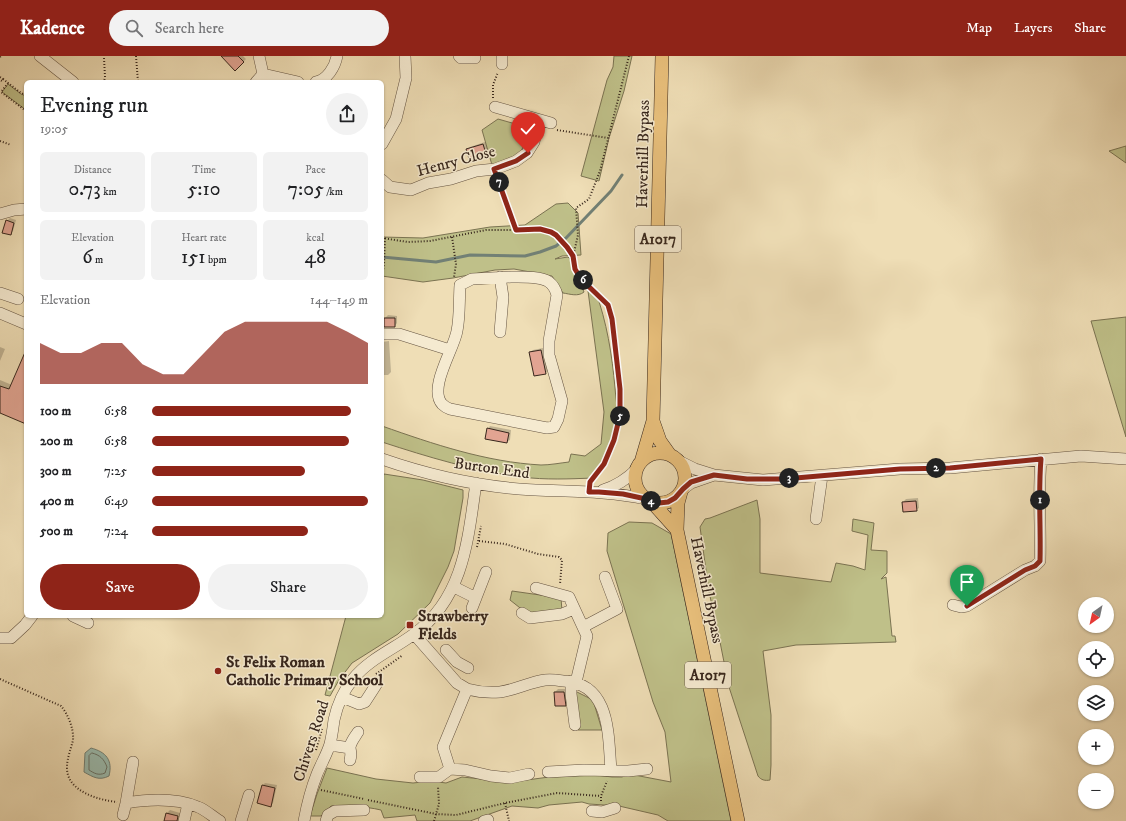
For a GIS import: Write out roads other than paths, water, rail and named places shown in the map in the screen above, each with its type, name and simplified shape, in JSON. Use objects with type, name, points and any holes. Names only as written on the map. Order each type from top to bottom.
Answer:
[{"type":"main road","name":"Haverhill Bypass","points":[[639,465],[653,421],[662,56]]},
{"type":"main road","name":"Haverhill Bypass","points":[[653,421],[660,442],[674,457]]},
{"type":"main road","points":[[662,453],[674,457],[682,466],[685,473],[685,481],[682,490],[675,498],[668,502],[659,503],[649,500],[640,493],[636,486],[635,477],[639,465],[647,457],[654,454],[662,453]]},
{"type":"main road","name":"Haverhill Bypass","points":[[682,490],[678,503],[677,530],[738,821]]},
{"type":"main road","name":"Haverhill Bypass","points":[[649,500],[677,530]]},
{"type":"street","points":[[40,56],[70,80]]},
{"type":"street","points":[[259,56],[259,78],[278,80]]},
{"type":"street","points":[[321,80],[330,72],[336,62],[337,56]]},
{"type":"street","points":[[384,140],[396,119],[406,78],[405,56]]},
{"type":"street","points":[[459,56],[461,58],[475,58]]},
{"type":"street","points":[[495,107],[551,123]]},
{"type":"street","name":"Henry Close","points":[[384,182],[390,187],[411,190],[428,183],[451,179],[476,171],[494,169],[516,161],[528,153],[534,142],[539,120]]},
{"type":"street","points":[[0,214],[24,209]]},
{"type":"street","points":[[500,277],[502,297],[500,332]]},
{"type":"street","points":[[500,277],[537,278],[549,282],[555,289],[557,295],[549,341],[549,355],[562,401],[558,419],[554,427],[546,428],[450,409],[442,405],[439,398],[438,387],[450,350],[457,333],[460,285],[472,279],[500,277]]},
{"type":"street","points":[[0,294],[18,299]]},
{"type":"street","points":[[0,313],[24,323]]},
{"type":"street","points":[[384,334],[399,334],[450,350]]},
{"type":"street","points":[[674,457],[695,469],[714,475],[763,480],[900,469],[950,468],[1081,456],[1126,459]]},
{"type":"street","points":[[953,605],[961,607],[967,606],[1025,570],[1035,566],[1040,561],[1041,534],[1039,483],[1041,459]]},
{"type":"street","name":"Burton End","points":[[384,460],[418,471],[476,483],[517,489],[623,494],[649,500]]},
{"type":"street","name":"Burton End","points":[[594,492],[612,488],[622,482],[639,465]]},
{"type":"street","points":[[682,490],[691,482],[714,475]]},
{"type":"street","points":[[816,519],[822,476]]},
{"type":"street","name":"Chivers Road","points":[[308,821],[312,788],[330,744],[334,718],[342,697],[353,679],[361,670],[374,660],[414,634],[430,620],[447,599],[454,587],[467,544],[476,483]]},
{"type":"street","points":[[454,587],[474,603],[486,572]]},
{"type":"street","points":[[583,627],[617,609],[605,577]]},
{"type":"street","points":[[536,588],[565,596],[587,636],[573,681],[571,694],[575,725]]},
{"type":"street","points":[[522,613],[530,618],[562,614],[574,610]]},
{"type":"street","points":[[0,638],[10,638],[30,618]]},
{"type":"street","points":[[77,618],[88,623]]},
{"type":"street","points":[[414,634],[457,683],[467,689],[483,693],[501,692],[546,680],[573,681],[589,690],[599,699],[608,726],[611,770]]},
{"type":"street","points":[[446,650],[457,662],[468,668]]},
{"type":"street","points":[[447,671],[457,662]]},
{"type":"street","points":[[342,697],[359,704],[365,702],[376,685]]},
{"type":"street","points":[[450,769],[443,747],[467,689]]},
{"type":"street","points":[[350,760],[352,753],[350,748],[353,739],[358,732]]},
{"type":"street","points":[[330,744],[350,748]]},
{"type":"street","points":[[123,815],[133,762]]},
{"type":"street","points":[[420,777],[439,777],[450,769],[465,770],[491,776],[510,778],[529,774]]},
{"type":"street","points":[[548,772],[584,770],[628,771],[647,769]]},
{"type":"street","points":[[241,821],[249,795]]},
{"type":"street","points":[[126,804],[171,800],[199,808],[220,821]]},
{"type":"street","points":[[184,821],[188,804]]},
{"type":"street","points":[[599,815],[615,808]]},
{"type":"street","points":[[326,821],[328,815],[335,811],[364,810]]},
{"type":"water","points":[[91,748],[104,754],[109,761],[109,776],[99,778],[93,777],[84,772],[85,753]]},
{"type":"waterway","points":[[384,257],[436,262],[470,255],[525,256],[540,252],[556,246],[566,238],[611,191],[622,175]]},
{"type":"place","name":"Strawberry Fields","points":[[410,625]]},
{"type":"place","name":"St Felix Roman Catholic Primary School","points":[[218,671]]}]
